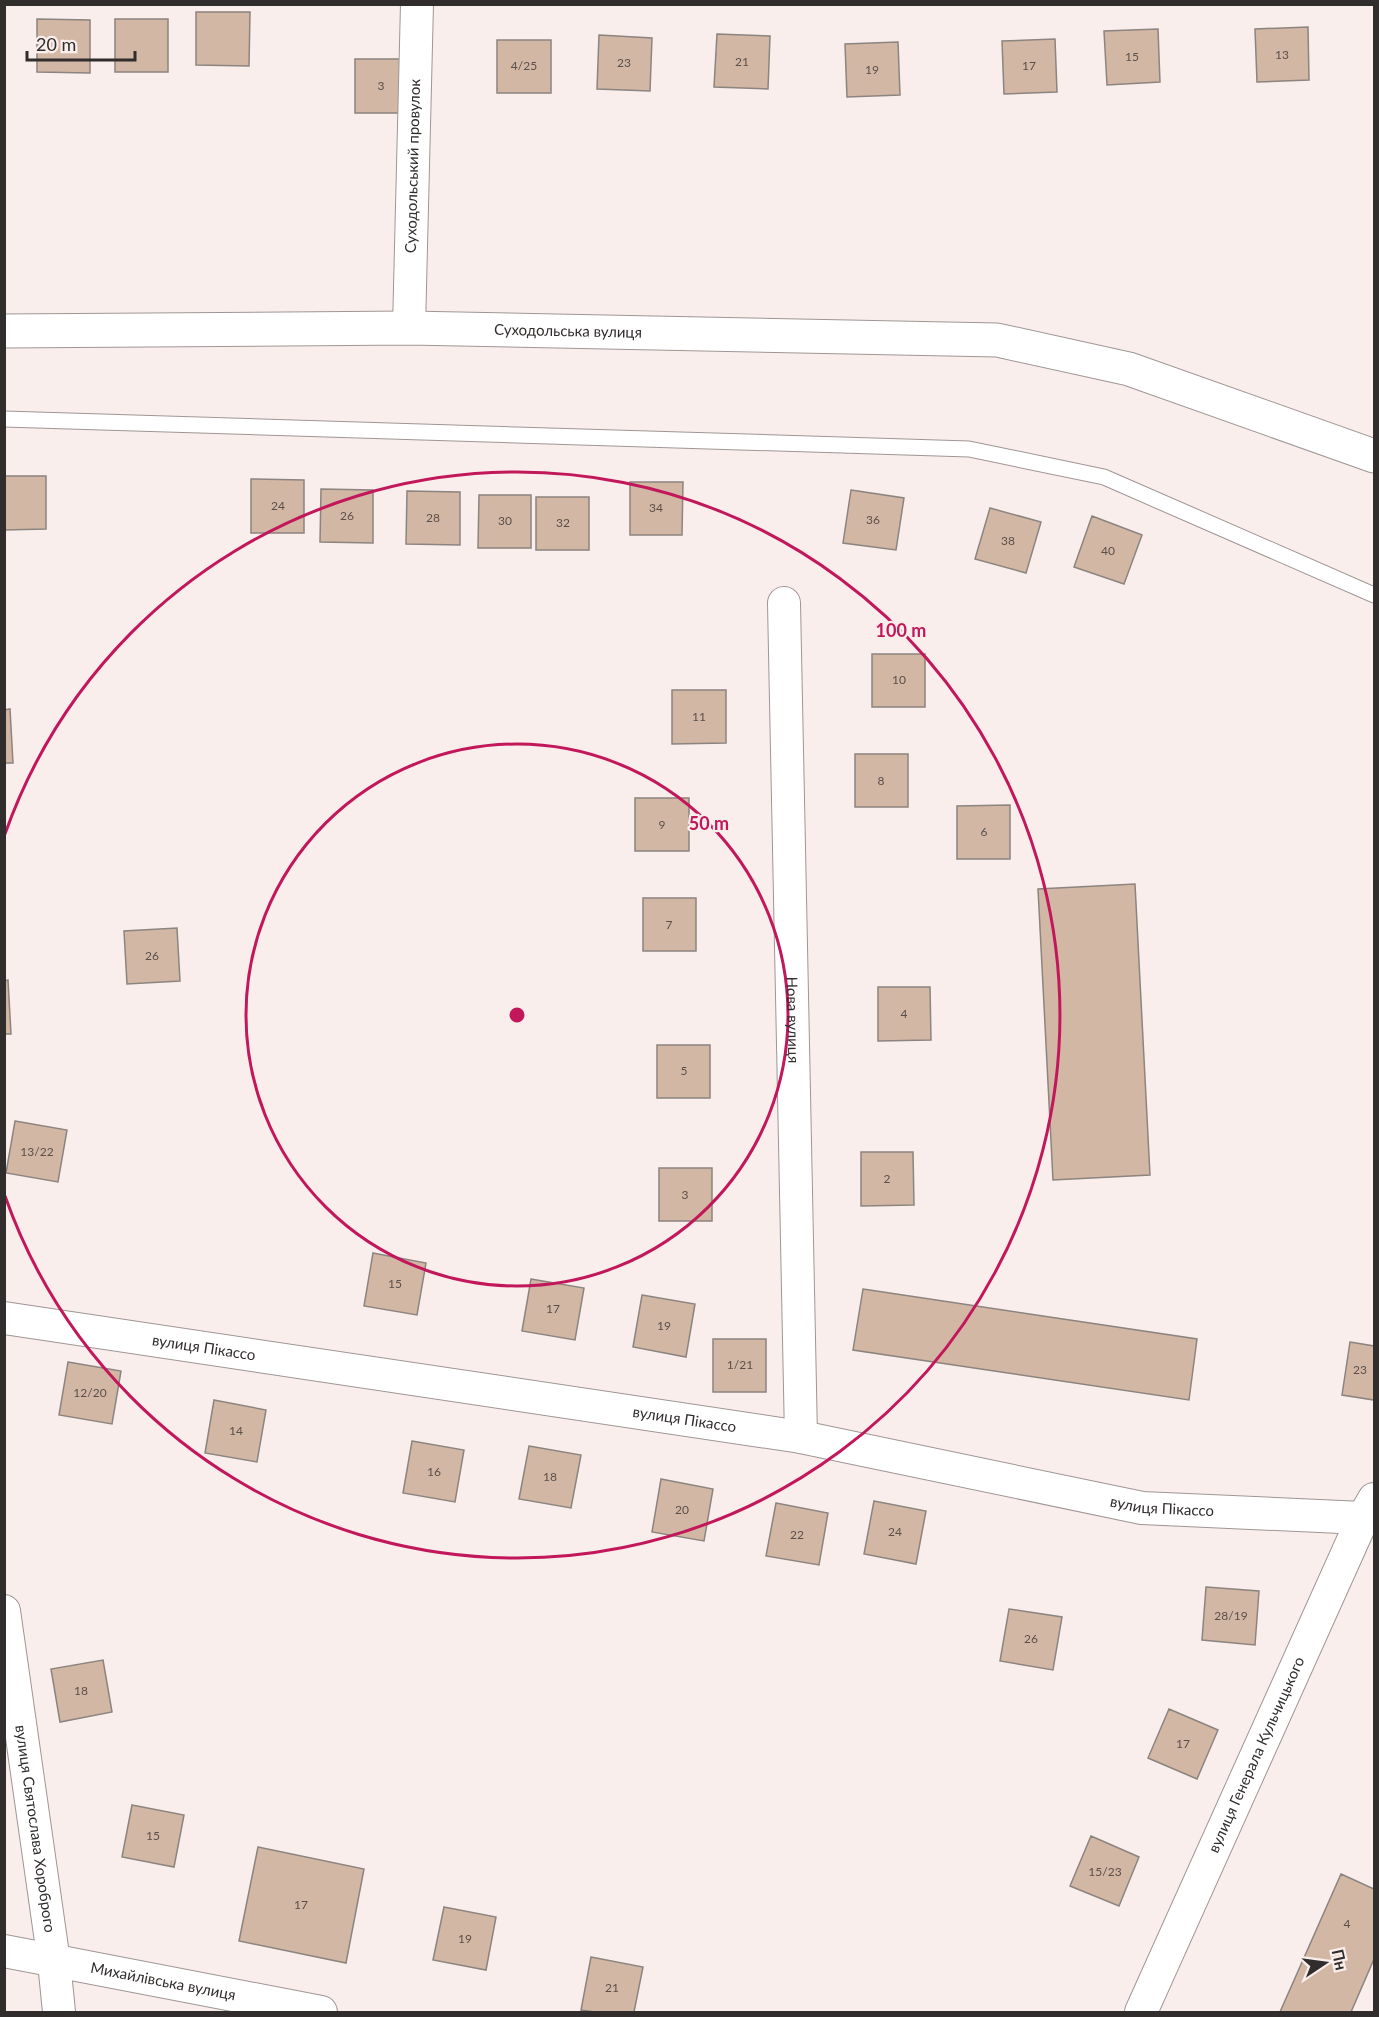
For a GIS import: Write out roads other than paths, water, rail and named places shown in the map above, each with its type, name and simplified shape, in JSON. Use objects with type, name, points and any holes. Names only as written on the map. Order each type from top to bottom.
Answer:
[{"type":"main road","name":"Суходольська вулиця","points":[[4,331],[409,328],[997,340],[1130,369],[1374,456]]},
{"type":"street","name":"Суходольський провулок","points":[[409,328],[417,4]]},
{"type":"street","name":"Нова вулиця","points":[[784,603],[801,1437]]},
{"type":"street","name":"вулиця Пікассо","points":[[4,1318],[801,1437],[1142,1508],[1369,1509]]},
{"type":"street","name":"вулиця Генерала Кульчицького","points":[[1141,2013],[1369,1509]]},
{"type":"street","name":"вулиця Святослава Хороброго","points":[[4,1611],[54,1962],[59,2013]]},
{"type":"street","name":"Михайлівська вулиця","points":[[4,1951],[321,2013]]},
{"type":"lane","points":[[4,419],[969,449],[1104,477],[1374,595]]}]
